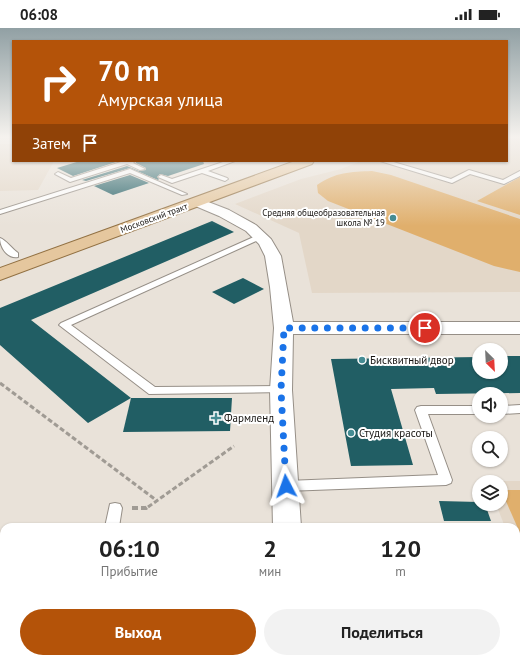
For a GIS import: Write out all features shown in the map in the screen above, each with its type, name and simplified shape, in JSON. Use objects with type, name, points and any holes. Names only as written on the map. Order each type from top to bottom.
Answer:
[{"type":"main road","name":"Московский тракт","points":[[0,274],[191,198],[225,180],[261,167]]},
{"type":"main road","name":"Московский тракт","points":[[7,258],[289,167]]},
{"type":"street","points":[[191,198],[244,223],[261,237],[268,246],[276,268],[284,328],[281,390],[287,523]]},
{"type":"street","points":[[284,328],[520,328]]},
{"type":"lane","points":[[58,174],[70,180],[114,167]]},
{"type":"lane","points":[[139,167],[172,181],[216,167]]},
{"type":"lane","points":[[402,167],[452,181],[469,172],[504,182],[520,174]]},
{"type":"lane","points":[[0,212],[130,171],[191,198]]},
{"type":"lane","points":[[203,171],[225,180]]},
{"type":"lane","points":[[261,237],[64,325],[153,391],[281,390]]},
{"type":"lane","points":[[0,240],[7,258]]},
{"type":"lane","points":[[286,486],[446,480],[422,410],[472,410]]},
{"type":"lane","points":[[508,410],[520,410]]},
{"type":"lane","points":[[113,523],[116,508]]},
{"type":"path","points":[[0,383],[156,500]]},
{"type":"path","points":[[116,508],[146,508],[234,446]]},
{"type":"shaded area","points":[[0,167],[51,167],[38,190],[0,191]]},
{"type":"shaded area","name":"Средняя общеобразовательная школа № 19","points":[[347,167],[520,167],[520,292],[312,293],[299,233],[235,204],[301,179]]},
{"type":"shaded area","points":[[372,171],[391,175],[520,219],[520,272],[494,266],[328,201],[318,193],[317,185],[331,177],[350,172]]},
{"type":"shaded area","points":[[520,177],[520,215],[477,201]]},
{"type":"shaded area","points":[[508,481],[520,481],[520,523],[503,523],[499,511],[508,511]]},
{"type":"shaded area","points":[[508,490],[520,490],[520,523],[516,523],[508,506]]},
{"type":"building","points":[[61,167],[102,167],[73,176],[57,168]]},
{"type":"building","points":[[125,167],[129,167],[139,171],[146,170],[146,168],[143,167],[196,167],[168,176],[160,174],[157,177],[159,179],[158,180],[130,168],[86,181],[82,180]]},
{"type":"building","points":[[130,175],[149,183],[113,195],[94,186]]},
{"type":"building","points":[[212,221],[234,232],[31,320],[131,398],[88,423],[0,345],[0,308]]},
{"type":"building","points":[[243,278],[264,289],[234,304],[212,292]]},
{"type":"building","points":[[508,356],[520,356],[520,393],[508,393],[508,387],[472,387],[472,394],[436,394],[434,388],[391,389],[413,465],[351,466],[331,359],[472,357],[472,379],[508,379]]},
{"type":"building","points":[[131,398],[232,398],[230,431],[123,432]]},
{"type":"building","points":[[439,501],[472,502],[472,511],[487,511],[491,521],[444,521]]},
{"type":"place","name":"Средняя общеобразовательная школа № 19","points":[[393,218]]},
{"type":"place","name":"Бисквитный двор","points":[[362,360]]},
{"type":"place","name":"Фармленд","points":[[216,418]]},
{"type":"place","name":"Студия красоты","points":[[351,433]]},
{"type":"route","points":[[286,486],[281,390],[284,328],[425,328]]}]
